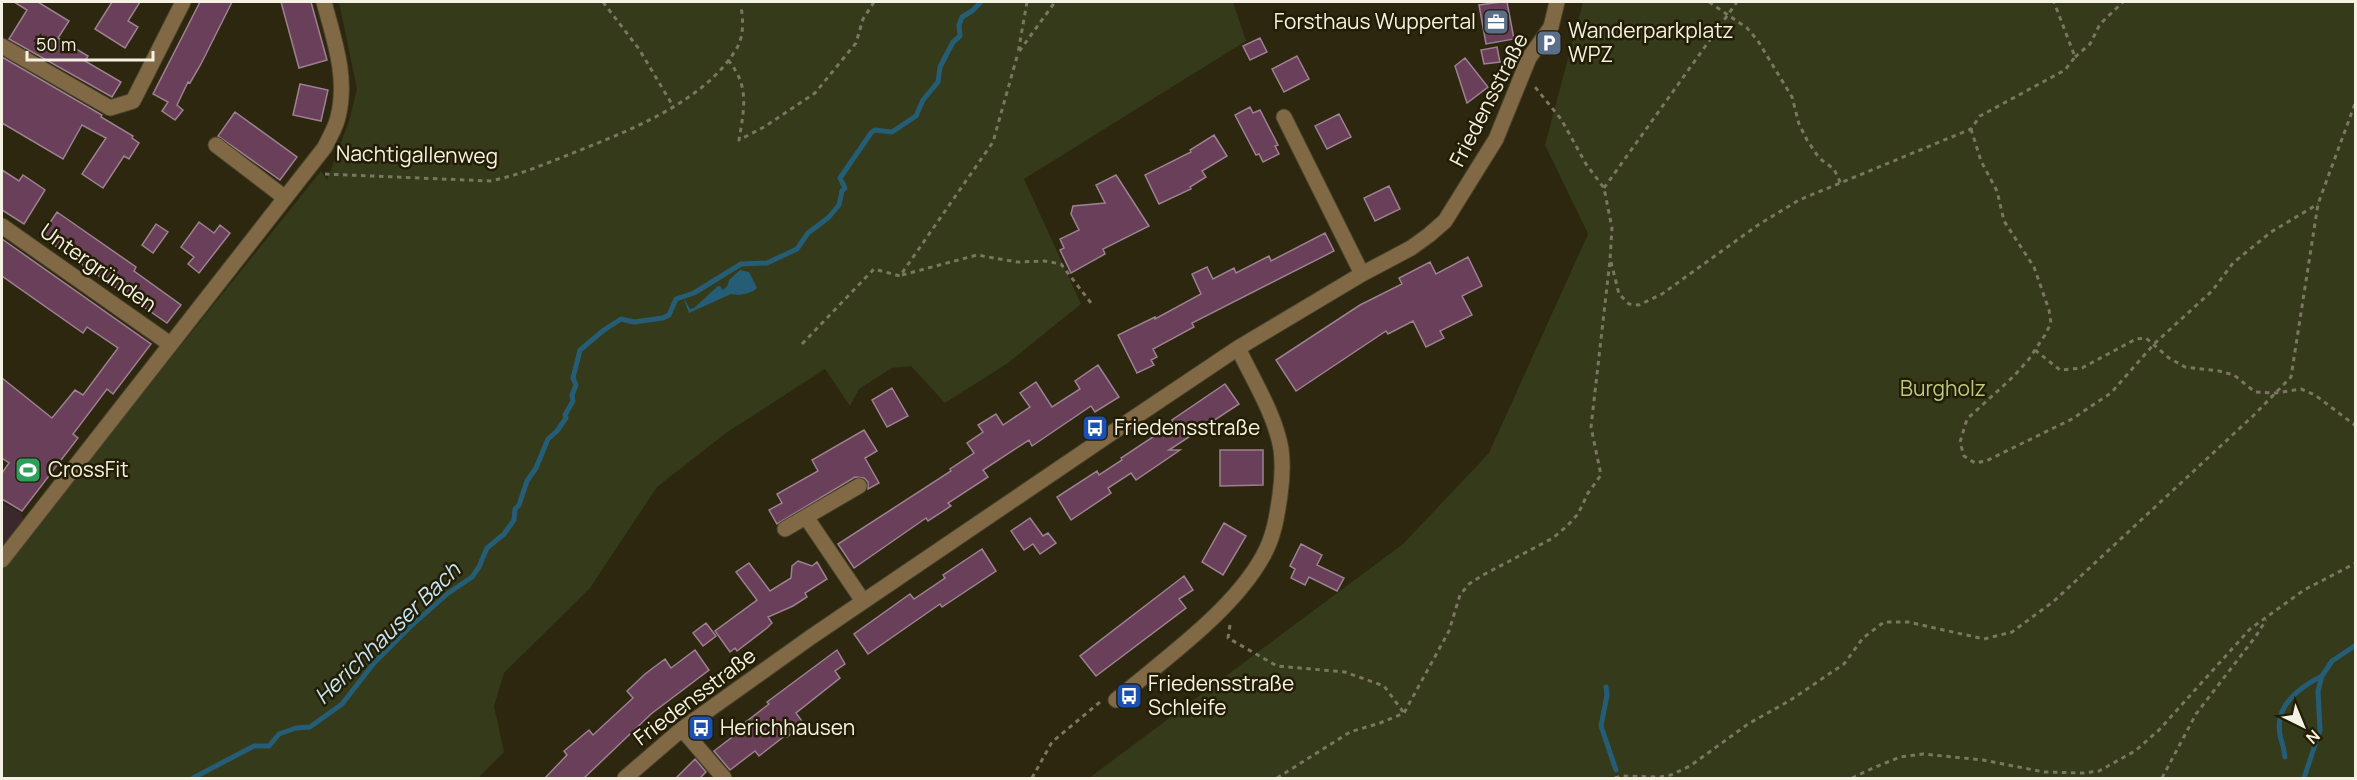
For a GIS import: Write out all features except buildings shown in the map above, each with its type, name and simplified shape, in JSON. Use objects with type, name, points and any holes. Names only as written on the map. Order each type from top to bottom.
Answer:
[{"type":"street","points":[[2,46],[110,108],[133,100],[183,2]]},
{"type":"street","name":"Nachtigallenweg","points":[[2,560],[325,147],[338,118],[342,87],[340,61],[324,2]]},
{"type":"street","name":"Friedensstraße","points":[[625,778],[682,729],[863,601],[1238,348],[1410,248],[1445,221],[1496,139],[1529,58],[1551,27],[1557,2]]},
{"type":"street","points":[[1284,117],[1362,274]]},
{"type":"street","points":[[216,145],[284,197]]},
{"type":"street","name":"Untergründen","points":[[2,226],[170,344]]},
{"type":"street","points":[[1116,700],[1228,602],[1265,554],[1276,523],[1281,483],[1281,450],[1271,416],[1238,348]]},
{"type":"street","points":[[785,529],[859,486]]},
{"type":"street","points":[[806,517],[863,601]]},
{"type":"street","points":[[682,729],[724,778]]},
{"type":"path","points":[[603,2],[639,49],[673,105]]},
{"type":"path","points":[[728,60],[736,69],[746,97],[739,140],[764,127],[814,93],[856,43],[863,19],[874,2]]},
{"type":"path","points":[[900,276],[993,142],[1018,53],[1027,2]]},
{"type":"path","points":[[1018,53],[1055,2]]},
{"type":"path","points":[[1709,2],[1747,28],[1758,41],[1792,97],[1799,124],[1807,140],[1819,158],[1834,169],[1841,184]]},
{"type":"path","points":[[1604,188],[1737,2]]},
{"type":"path","points":[[2054,2],[2075,57]]},
{"type":"path","points":[[1610,260],[1618,294],[1629,304],[1639,305],[1662,294],[1758,225],[1799,200],[1971,129],[1980,116],[2065,70],[2075,57],[2090,44],[2100,24],[2123,2]]},
{"type":"path","name":"Nachtigallenweg","points":[[302,175],[336,173],[490,181],[511,177],[627,131],[698,90],[728,60],[739,44],[742,32],[741,6]]},
{"type":"path","points":[[1277,778],[1350,732],[1404,713],[1449,631],[1460,595],[1468,584],[1552,538],[1568,526],[1578,514],[1588,493],[1601,475],[1591,427],[1612,228],[1604,188],[1586,164],[1561,119],[1524,75]]},
{"type":"path","points":[[1615,778],[1660,777],[1671,775],[1690,766],[1748,724],[1790,701],[1844,664],[1863,638],[1884,622],[1908,622],[1984,639],[2012,632],[2054,601],[2291,377],[2318,204],[2355,101]]},
{"type":"path","points":[[1971,129],[1981,161],[1997,191],[2004,221],[2034,267],[2049,310],[2050,323],[2035,350],[2014,376],[1967,419],[1960,442],[1964,456],[1975,463],[1986,461],[2082,412],[2111,393],[2154,345],[2212,291],[2233,263],[2271,232],[2318,204]]},
{"type":"path","points":[[802,344],[874,269],[900,276],[977,255],[1017,261],[1044,261],[1062,264],[1091,303]]},
{"type":"path","points":[[2035,350],[2060,370],[2082,368],[2136,339],[2146,338],[2169,358],[2185,368],[2219,371],[2234,375],[2255,392],[2276,393],[2301,389],[2314,395],[2355,426]]},
{"type":"path","points":[[1852,778],[1900,757],[1923,754],[1983,760],[2044,772],[2099,771],[2135,751],[2159,730],[2250,629],[2304,590],[2355,563]]},
{"type":"path","points":[[1228,602],[1231,616],[1228,639],[1277,666],[1345,672],[1384,686],[1404,713]]},
{"type":"path","points":[[2162,778],[2196,714],[2256,636],[2266,619]]},
{"type":"path","points":[[1032,778],[1052,742],[1103,700],[1116,700]]},
{"type":"shaded area","points":[[2,502],[21,513],[24,522],[2,550]]},
{"type":"green space","points":[[339,2],[1233,2],[1246,41],[1024,179],[1081,304],[1008,363],[945,403],[911,366],[892,368],[859,389],[850,406],[825,369],[726,433],[657,487],[590,588],[504,673],[494,706],[504,752],[478,778],[2,778],[2,568],[321,171],[327,180],[349,121],[357,89]]},
{"type":"green space","name":"Burgholz","points":[[1583,2],[2355,2],[2355,778],[1089,778],[1403,544],[1489,453],[1588,234],[1545,145]]},
{"type":"water","points":[[740,270],[749,272],[757,288],[745,294],[731,294],[689,313],[683,297],[690,309],[694,308],[718,286],[723,290],[729,280]]},
{"type":"waterway","name":"Herichhauser Bach","points":[[193,778],[254,746],[269,746],[279,734],[296,728],[310,727],[342,704],[374,663],[411,626],[447,594],[472,577],[487,548],[504,534],[514,520],[515,509],[519,505],[527,481],[536,468],[548,439],[566,418],[565,415],[573,401],[572,395],[576,385],[573,378],[580,350],[621,319],[634,322],[663,318],[669,315],[676,299],[694,293],[741,264],[767,263],[797,249],[808,233],[828,218],[839,205],[842,191],[845,188],[840,178],[871,133],[875,130],[892,132],[916,116],[923,100],[938,82],[940,67],[953,42],[960,36],[959,25],[962,17],[981,2]]},
{"type":"waterway","points":[[2304,778],[2320,730],[2318,691],[2322,676],[2332,661],[2356,645]]},
{"type":"waterway","points":[[2285,757],[2279,728],[2284,709],[2296,693],[2322,676]]},
{"type":"waterway","points":[[1606,687],[1607,695],[1601,726],[1616,770]]},
{"type":"place","name":"Forsthaus Wuppertal","points":[[1496,22]]},
{"type":"place","name":"Wanderparkplatz WPZ","points":[[1549,43]]},
{"type":"place","name":"Friedensstraße","points":[[1095,428]]},
{"type":"place","name":"CrossFit","points":[[28,470]]},
{"type":"place","name":"Friedensstraße Schleife","points":[[1129,696]]},
{"type":"place","name":"Herichhausen","points":[[701,728]]}]
